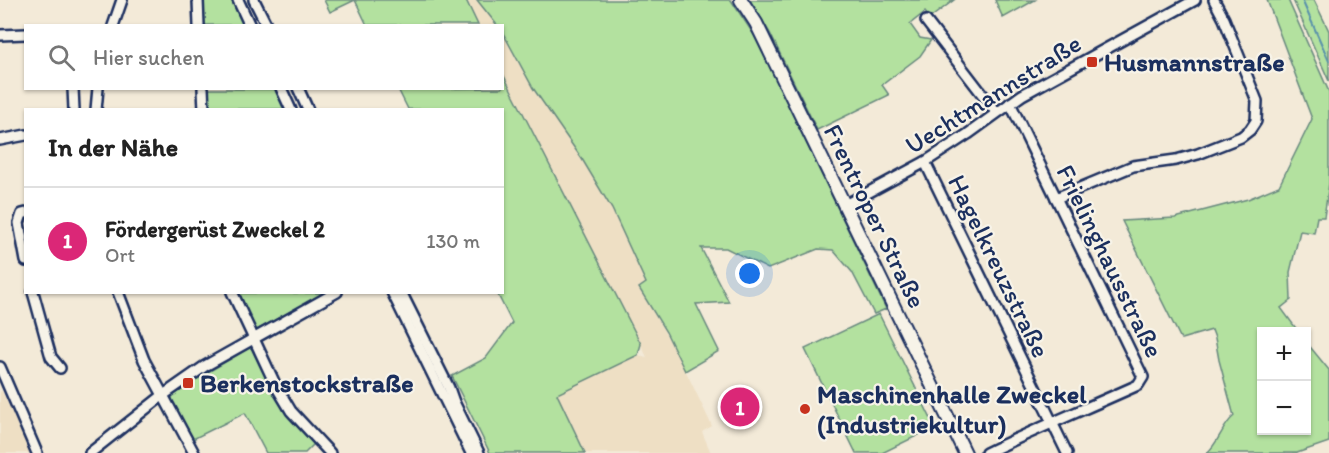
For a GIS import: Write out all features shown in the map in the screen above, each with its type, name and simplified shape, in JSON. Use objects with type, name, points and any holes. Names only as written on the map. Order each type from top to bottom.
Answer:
[{"type":"main road","name":"Frentroper Straße","points":[[741,0],[756,23],[965,453]]},
{"type":"street","points":[[114,24],[122,0]]},
{"type":"street","points":[[198,0],[199,24]]},
{"type":"street","points":[[238,0],[249,24]]},
{"type":"street","points":[[254,0],[266,24]]},
{"type":"street","name":"Uechtmannstraße","points":[[845,205],[925,162],[1010,103],[1195,0]]},
{"type":"street","points":[[1056,198],[1133,166],[1176,160],[1242,137],[1250,130],[1256,121],[1257,101],[1214,0]]},
{"type":"street","points":[[926,21],[996,112]]},
{"type":"street","points":[[0,35],[24,34]]},
{"type":"street","points":[[74,90],[74,108]]},
{"type":"street","points":[[96,108],[98,90]]},
{"type":"street","points":[[203,90],[204,108]]},
{"type":"street","points":[[281,90],[290,108]]},
{"type":"street","points":[[298,90],[307,108]]},
{"type":"street","name":"Frielinghausstraße","points":[[1010,103],[1143,377],[1138,385],[1052,423]]},
{"type":"street","points":[[0,140],[24,135]]},
{"type":"street","name":"Hagelkreuzstraße","points":[[925,162],[1067,453]]},
{"type":"street","points":[[24,214],[19,217],[24,250]]},
{"type":"street","points":[[34,294],[51,357],[60,368]]},
{"type":"street","points":[[119,294],[144,360],[194,453]]},
{"type":"street","points":[[233,294],[276,386],[291,411],[330,453]]},
{"type":"street","points":[[90,453],[162,396],[205,366],[333,294]]},
{"type":"street","points":[[393,294],[471,453]]},
{"type":"street","points":[[402,294],[479,453]]},
{"type":"street","points":[[0,367],[37,453]]},
{"type":"street","points":[[986,453],[1052,423]]},
{"type":"shaded area","points":[[466,0],[477,0],[496,24],[478,24]]},
{"type":"shaded area","points":[[504,37],[533,88],[582,159],[612,209],[647,284],[639,287],[679,357],[712,426],[702,432],[711,453],[585,453],[557,394],[638,355],[647,357],[504,76]]},
{"type":"shaded area","points":[[2,391],[31,453],[0,453],[0,392]]},
{"type":"green space","points":[[201,0],[232,0],[244,24],[202,24]]},
{"type":"green space","points":[[324,0],[355,0],[330,12]]},
{"type":"green space","points":[[355,0],[466,0],[478,24],[367,24]]},
{"type":"green space","points":[[477,0],[731,0],[756,38],[886,309],[874,314],[852,272],[833,250],[818,249],[768,269],[726,248],[701,248],[729,302],[696,304],[719,351],[685,371],[666,332],[639,288],[646,283],[612,209],[582,159],[533,88],[504,35],[504,24],[496,24]]},
{"type":"green space","points":[[750,0],[954,0],[930,18],[925,12],[910,24],[920,38],[931,40],[920,56],[882,85],[889,95],[817,130],[770,33]]},
{"type":"green space","points":[[995,0],[1035,0],[1003,18]]},
{"type":"green space","points":[[1267,0],[1288,0],[1329,92],[1329,183],[1324,217],[1317,217],[1314,233],[1300,231],[1290,272],[1291,300],[1281,308],[1295,327],[1257,327],[1257,435],[1311,435],[1311,348],[1329,370],[1329,442],[1297,453],[1207,453],[1234,416],[1215,338],[1212,330],[1181,339],[1122,221],[1175,218],[1248,199],[1279,186],[1312,119]]},
{"type":"green space","points":[[1293,0],[1314,0],[1329,31],[1329,81]]},
{"type":"green space","points":[[504,76],[641,344],[638,355],[557,394],[585,453],[490,453],[452,376],[486,358],[512,323],[498,294],[504,294],[504,108],[408,108],[398,90],[504,90]]},
{"type":"green space","points":[[206,90],[277,90],[286,108],[207,108]]},
{"type":"green space","points":[[238,294],[323,294],[255,331]]},
{"type":"green space","points":[[879,314],[935,427],[882,453],[856,453],[805,349]]},
{"type":"green space","points":[[251,347],[278,399],[314,444],[305,453],[266,453],[245,413],[193,439],[172,401],[172,396]]},
{"type":"waterway","points":[[1302,0],[1329,61]]},
{"type":"place","name":"Husmannstraße","points":[[1092,62]]},
{"type":"place","name":"Berkenstockstraße","points":[[188,383]]},
{"type":"place","name":"Fördergerüst Zweckel 2","points":[[740,407]]},
{"type":"place","name":"Maschinenhalle Zweckel (Industriekultur)","points":[[805,409]]}]
